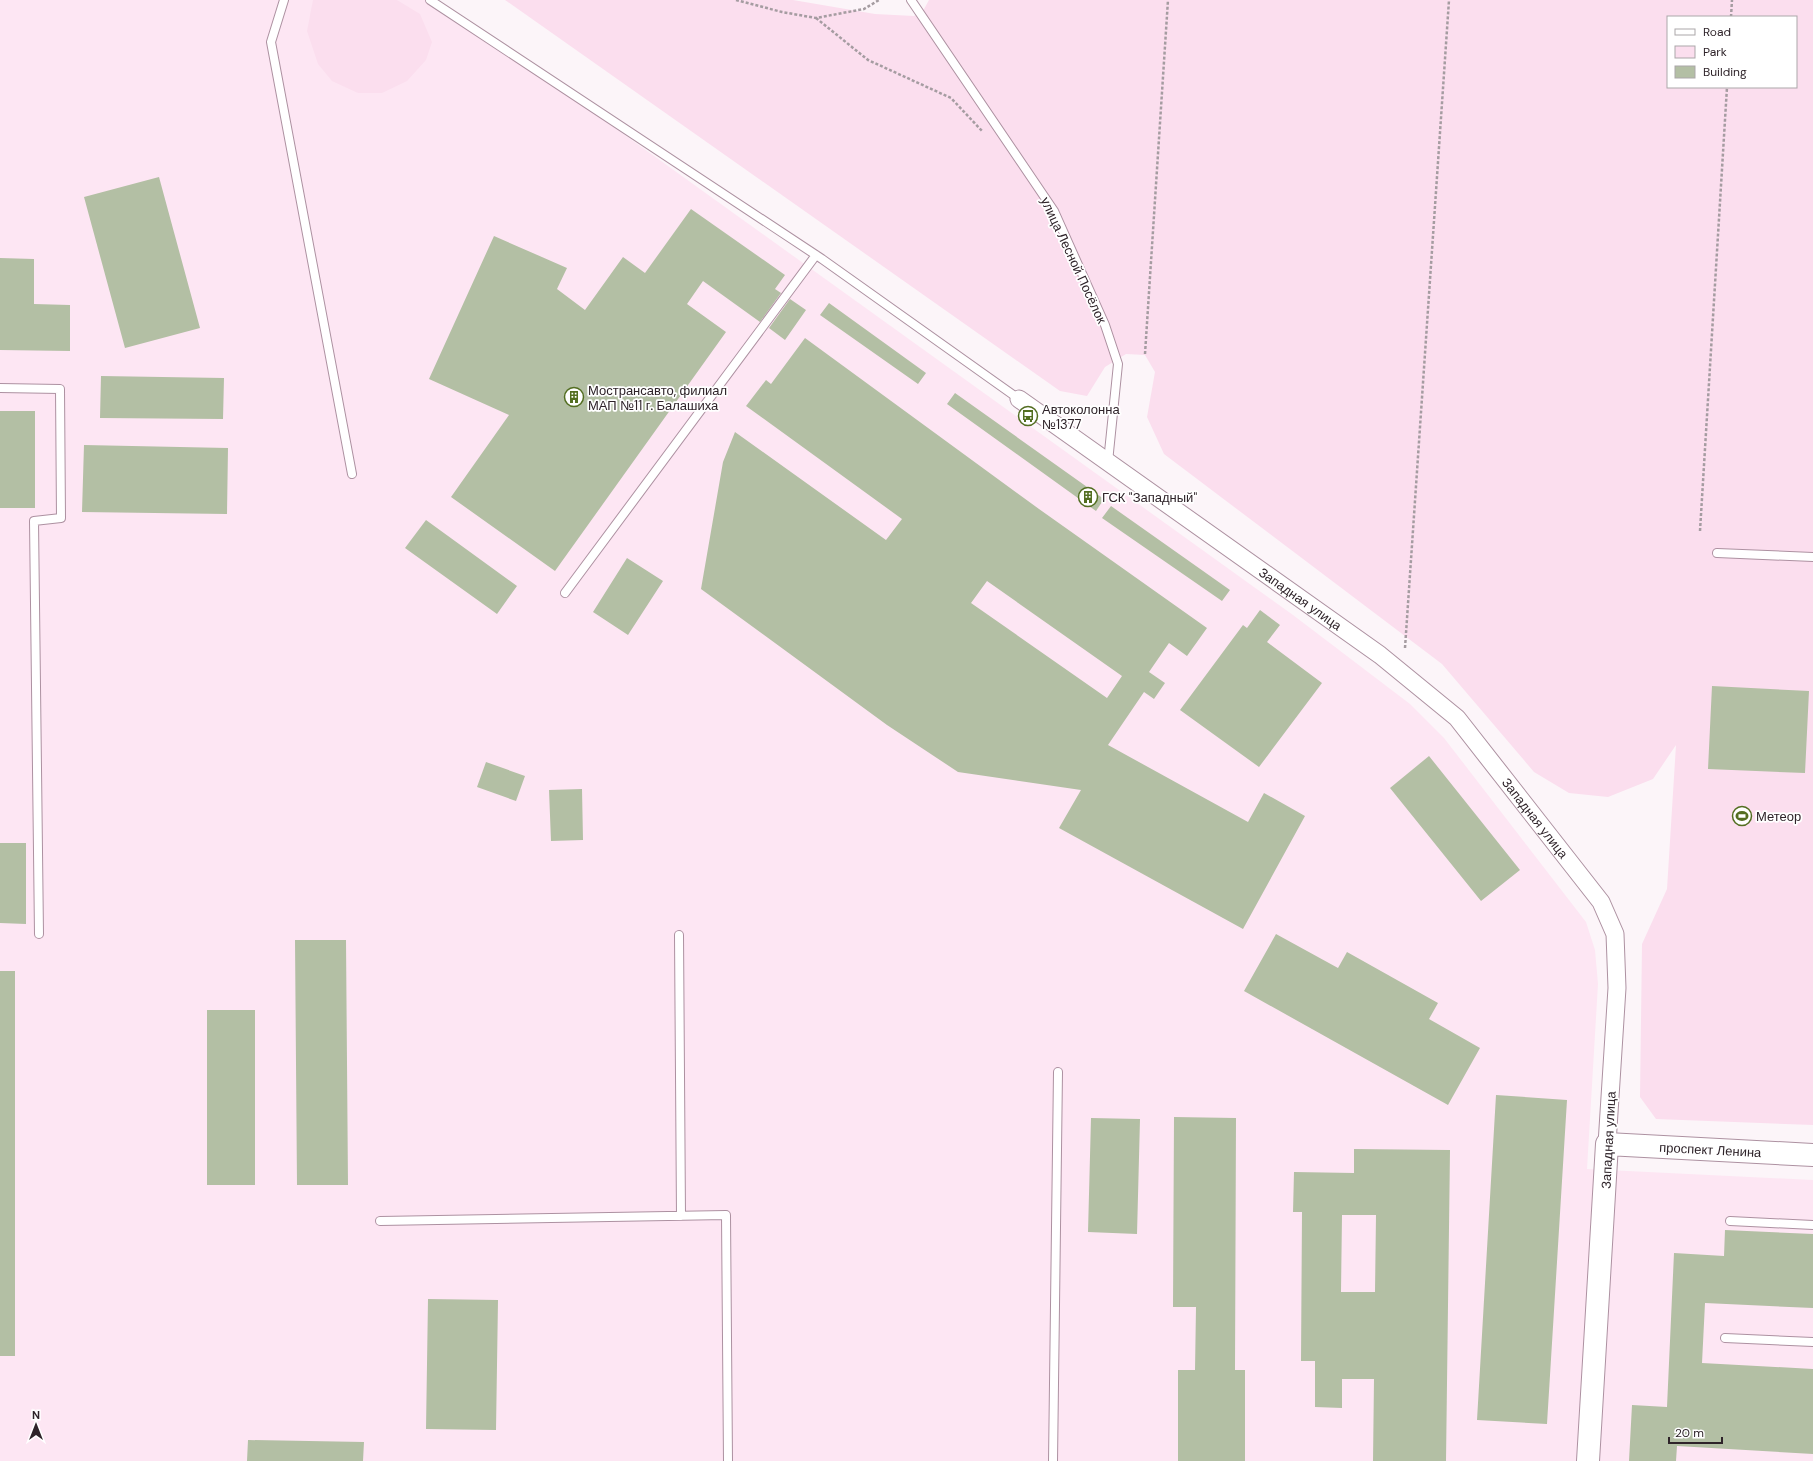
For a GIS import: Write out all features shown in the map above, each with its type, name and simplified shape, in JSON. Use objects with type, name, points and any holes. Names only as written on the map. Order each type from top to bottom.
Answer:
[{"type":"street","name":"Западная улица","points":[[1019,399],[1380,655],[1457,718],[1601,902],[1615,934],[1616,988],[1608,1144],[1588,1461]]},
{"type":"street","name":"проспект Ленина","points":[[1608,1144],[1813,1155]]},
{"type":"lane","points":[[284,0],[271,42],[352,474]]},
{"type":"lane","points":[[430,0],[816,255],[1019,399]]},
{"type":"lane","name":"улица Лесной Посёлок","points":[[912,0],[1054,211],[1105,325],[1118,364],[1108,462]]},
{"type":"lane","points":[[565,593],[816,255]]},
{"type":"lane","points":[[0,388],[60,389],[61,518],[34,521],[39,934]]},
{"type":"lane","points":[[1716,553],[1813,557]]},
{"type":"lane","points":[[679,936],[681,1216]]},
{"type":"lane","points":[[1053,1461],[1058,1072]]},
{"type":"lane","points":[[380,1221],[726,1216],[728,1461]]},
{"type":"lane","points":[[1730,1220],[1813,1225]]},
{"type":"lane","points":[[1725,1338],[1813,1342]]},
{"type":"path","points":[[736,0],[782,12],[816,18],[864,9],[879,0]]},
{"type":"path","points":[[1144,354],[1168,0]]},
{"type":"path","points":[[1405,648],[1449,0]]},
{"type":"path","points":[[1731,16],[1732,0]]},
{"type":"path","points":[[816,18],[868,60],[951,98],[983,132]]},
{"type":"path","points":[[1700,531],[1727,88]]},
{"type":"shaded area","points":[[0,0],[437,0],[1293,615],[1410,704],[1444,738],[1586,922],[1595,950],[1598,984],[1587,1169],[1813,1180],[1813,1461],[0,1461]]},
{"type":"green space","points":[[313,0],[397,0],[420,14],[432,42],[426,60],[407,81],[382,93],[358,93],[332,81],[318,64],[307,31]]},
{"type":"green space","points":[[505,0],[793,0],[875,14],[914,16],[923,11],[929,0],[1813,0],[1813,1125],[1656,1119],[1640,1097],[1642,944],[1667,889],[1676,745],[1653,779],[1608,797],[1569,793],[1534,772],[1442,664],[1164,454],[1147,417],[1155,372],[1145,355],[1126,354],[1105,367],[1087,396],[1060,391]]},
{"type":"building","points":[[159,177],[200,328],[125,348],[84,197]]},
{"type":"building","name":"Мострансавто, филиал МАП №11 г. Балашиха","points":[[691,209],[785,275],[775,289],[781,293],[760,322],[703,281],[687,304],[726,332],[555,571],[451,497],[509,415],[429,379],[494,236],[567,268],[557,289],[585,310],[623,257],[645,273]]},
{"type":"building","points":[[0,258],[34,259],[34,304],[70,305],[70,351],[0,350]]},
{"type":"building","points":[[790,299],[806,310],[785,340],[769,328]]},
{"type":"building","points":[[829,303],[926,373],[918,384],[820,315]]},
{"type":"building","points":[[805,338],[1039,509],[1207,628],[1187,656],[1169,643],[1149,672],[1165,683],[1154,699],[1144,692],[1108,745],[1248,822],[1264,793],[1305,816],[1243,929],[1059,828],[1081,790],[958,772],[887,725],[701,589],[723,462],[735,432],[886,540],[902,519],[746,406],[766,380],[771,384]],"holes":[[[987,581],[1122,676],[1107,698],[971,603]]]},
{"type":"building","points":[[101,376],[224,378],[223,419],[100,418]]},
{"type":"building","points":[[955,393],[1104,499],[1096,511],[947,404]]},
{"type":"building","points":[[0,411],[35,411],[35,508],[0,508]]},
{"type":"building","points":[[84,445],[228,448],[227,514],[82,512]]},
{"type":"building","points":[[1111,506],[1230,590],[1222,601],[1102,518]]},
{"type":"building","points":[[426,520],[517,586],[497,614],[405,548]]},
{"type":"building","points":[[627,558],[663,581],[628,635],[593,612]]},
{"type":"building","points":[[1260,610],[1280,625],[1267,642],[1322,683],[1259,767],[1180,710],[1243,625],[1247,628]]},
{"type":"building","points":[[1712,686],[1809,691],[1805,773],[1708,769]]},
{"type":"building","points":[[1429,756],[1520,870],[1481,901],[1390,788]]},
{"type":"building","points":[[486,762],[525,776],[516,801],[477,787]]},
{"type":"building","points":[[582,789],[583,840],[551,841],[549,790]]},
{"type":"building","points":[[0,843],[26,843],[26,924],[0,923]]},
{"type":"building","points":[[1276,934],[1338,968],[1347,952],[1438,1003],[1429,1019],[1480,1048],[1448,1105],[1244,991]]},
{"type":"building","points":[[295,940],[346,940],[348,1185],[297,1185]]},
{"type":"building","points":[[0,971],[15,971],[15,1356],[0,1356]]},
{"type":"building","points":[[207,1010],[255,1010],[255,1185],[207,1185]]},
{"type":"building","points":[[1496,1095],[1567,1100],[1547,1424],[1477,1420]]},
{"type":"building","points":[[1174,1117],[1236,1118],[1235,1370],[1245,1370],[1245,1461],[1178,1461],[1178,1370],[1195,1370],[1196,1307],[1173,1307]]},
{"type":"building","points":[[1091,1118],[1140,1119],[1137,1234],[1088,1232]]},
{"type":"building","points":[[1354,1149],[1450,1150],[1446,1461],[1373,1461],[1374,1379],[1342,1379],[1342,1408],[1315,1407],[1315,1361],[1301,1361],[1302,1212],[1293,1212],[1294,1172],[1354,1173]],"holes":[[[1342,1215],[1376,1215],[1375,1292],[1341,1292]]]},
{"type":"building","points":[[1725,1230],[1813,1234],[1813,1308],[1705,1303],[1702,1363],[1813,1369],[1813,1454],[1677,1446],[1676,1461],[1629,1461],[1632,1405],[1667,1407],[1674,1253],[1724,1256]]},
{"type":"building","points":[[428,1299],[498,1300],[496,1430],[426,1429]]},
{"type":"building","points":[[248,1440],[364,1442],[363,1461],[247,1461]]},
{"type":"place","name":"Мострансавто, филиал МАП №11 г. Балашиха","points":[[574,397]]},
{"type":"place","name":"Автоколонна №1377","points":[[1028,416]]},
{"type":"place","name":"ГСК \"Западный\"","points":[[1088,497]]},
{"type":"place","name":"Метеор","points":[[1742,816]]}]
